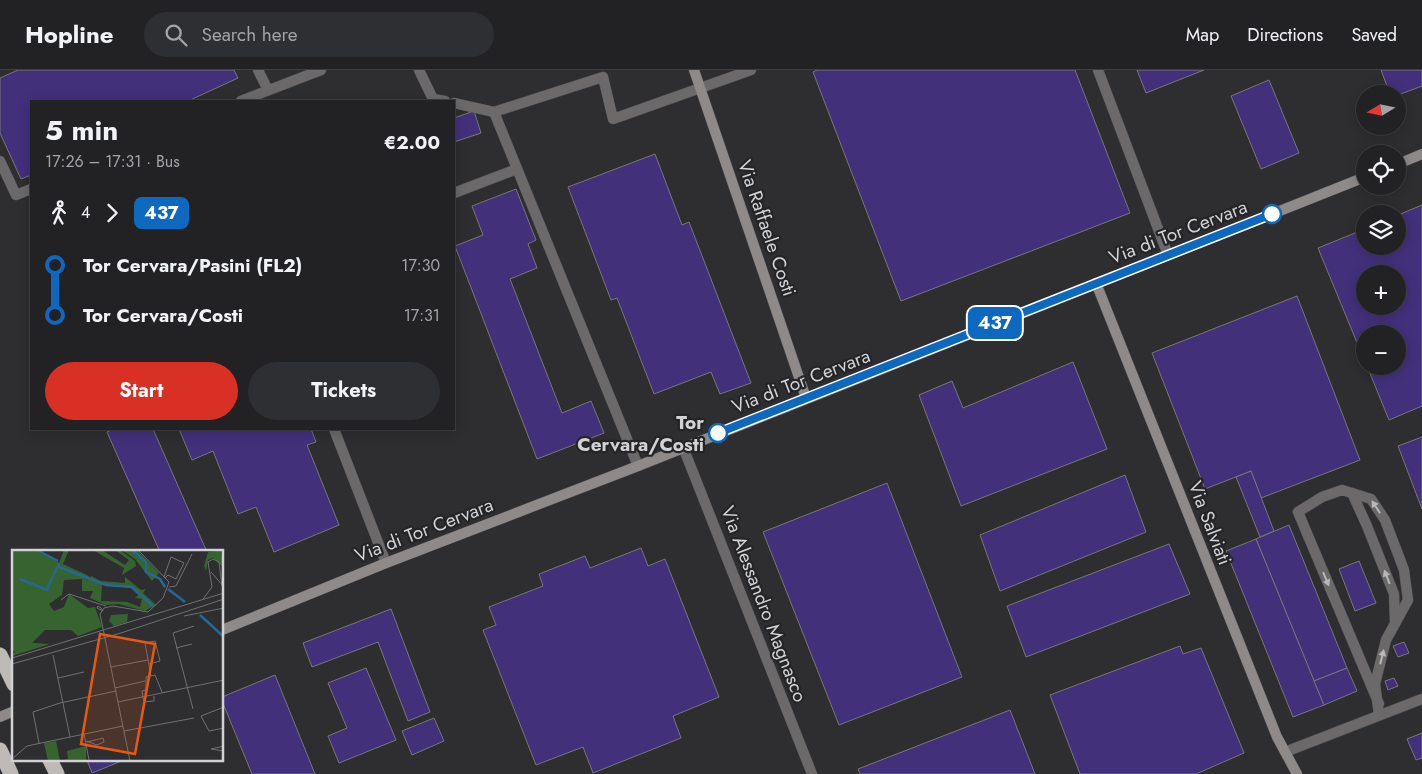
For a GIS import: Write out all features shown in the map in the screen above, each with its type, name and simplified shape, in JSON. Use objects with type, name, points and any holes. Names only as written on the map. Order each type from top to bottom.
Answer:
[{"type":"highway","points":[[0,655],[12,680]]},
{"type":"highway","points":[[0,750],[11,774]]},
{"type":"highway","points":[[51,762],[56,774]]},
{"type":"street","points":[[258,70],[268,90]]},
{"type":"street","points":[[243,100],[321,70]]},
{"type":"street","points":[[419,70],[433,99],[439,100]]},
{"type":"street","name":"Via Raffaele Costi","points":[[694,70],[806,398]]},
{"type":"street","points":[[455,103],[494,112],[603,77],[613,118],[752,70]]},
{"type":"street","points":[[1098,70],[1168,255]]},
{"type":"street","points":[[494,112],[638,466]]},
{"type":"street","points":[[1406,161],[1422,154]]},
{"type":"street","points":[[0,162],[16,195],[30,189]]},
{"type":"street","points":[[455,193],[518,169]]},
{"type":"street","name":"Via di Tor Cervara","points":[[224,629],[386,563],[638,466],[1356,181]]},
{"type":"street","name":"Via Salviati","points":[[1096,283],[1231,625],[1277,737],[1297,774]]},
{"type":"street","points":[[334,430],[386,563]]},
{"type":"street","name":"Via Alessandro Magnasco","points":[[683,447],[812,774]]},
{"type":"street","points":[[1379,704],[1298,512],[1322,497],[1342,490],[1371,499],[1385,520],[1404,570],[1408,600],[1386,640],[1375,684],[1379,704],[1379,715]]},
{"type":"street","points":[[1352,493],[1394,594],[1394,624]]},
{"type":"street","points":[[1285,752],[1422,699]]},
{"type":"street","points":[[0,717],[12,712]]},
{"type":"building","points":[[18,70],[234,70],[238,78],[190,100],[30,100],[30,175],[21,179],[0,133],[0,78]]},
{"type":"building","points":[[817,70],[1075,70],[1130,213],[901,301],[813,72]]},
{"type":"building","points":[[1137,70],[1204,70],[1146,93]]},
{"type":"building","points":[[1381,70],[1422,70],[1422,86],[1406,92],[1406,85],[1387,85]]},
{"type":"building","points":[[1269,80],[1299,153],[1261,169],[1231,96]]},
{"type":"building","points":[[474,111],[481,133],[455,142],[455,118]]},
{"type":"building","points":[[655,154],[682,225],[689,222],[751,383],[720,394],[711,372],[654,394],[617,298],[611,300],[568,187]]},
{"type":"building","points":[[516,189],[536,240],[528,244],[537,268],[510,279],[562,413],[591,401],[604,433],[537,459],[455,246],[483,235],[472,206]]},
{"type":"building","points":[[1422,205],[1422,406],[1389,420],[1371,375],[1406,375],[1406,325],[1356,325],[1356,340],[1318,248],[1356,233],[1356,255],[1406,255],[1406,212]]},
{"type":"building","points":[[1297,296],[1360,460],[1261,498],[1251,471],[1205,489],[1152,353]]},
{"type":"building","points":[[1073,362],[1107,449],[961,506],[919,395],[952,381],[963,408]]},
{"type":"building","points":[[111,430],[153,430],[206,550],[159,550],[107,432]]},
{"type":"building","points":[[179,430],[311,430],[316,442],[307,445],[339,525],[274,552],[256,507],[238,514],[213,451],[192,460]]},
{"type":"building","points":[[1422,437],[1422,509],[1398,446]]},
{"type":"building","points":[[1251,471],[1274,531],[1260,537],[1236,477]]},
{"type":"building","points":[[1125,475],[1146,532],[1000,591],[980,535]]},
{"type":"building","points":[[887,483],[962,677],[839,725],[763,532]]},
{"type":"building","points":[[1289,525],[1347,668],[1314,681],[1256,539]]},
{"type":"building","points":[[1256,539],[1324,705],[1293,717],[1226,551]]},
{"type":"building","points":[[1169,544],[1190,594],[1026,657],[1007,606]]},
{"type":"building","points":[[641,548],[648,566],[665,559],[719,697],[673,716],[681,738],[593,773],[583,747],[536,765],[483,630],[496,625],[489,607],[543,586],[539,574],[585,556],[590,568]]},
{"type":"building","points":[[1359,561],[1376,603],[1355,611],[1339,569]]},
{"type":"building","points":[[391,609],[430,712],[408,721],[378,642],[312,667],[303,643]]},
{"type":"building","points":[[1404,642],[1409,653],[1398,657],[1393,646]]},
{"type":"building","points":[[1180,646],[1183,654],[1201,648],[1244,753],[1196,774],[1080,774],[1050,695]]},
{"type":"building","points":[[366,668],[396,740],[339,763],[328,736],[347,728],[328,683]]},
{"type":"building","points":[[1347,668],[1357,691],[1324,705],[1314,681]]},
{"type":"building","points":[[275,675],[315,774],[252,774],[224,706],[224,696]]},
{"type":"building","points":[[1394,678],[1398,686],[1388,690],[1385,681]]},
{"type":"building","points":[[1010,710],[1035,774],[860,774],[858,769]]},
{"type":"building","points":[[434,718],[444,741],[412,755],[402,731]]},
{"type":"building","points":[[1422,733],[1422,758],[1416,760],[1407,739]]},
{"type":"building","points":[[88,762],[119,762],[92,773]]},
{"type":"bus line","name":"437","points":[[718,433],[1272,214]]},
{"type":"place","name":"Tor Cervara/Costi","points":[[718,433]]}]
